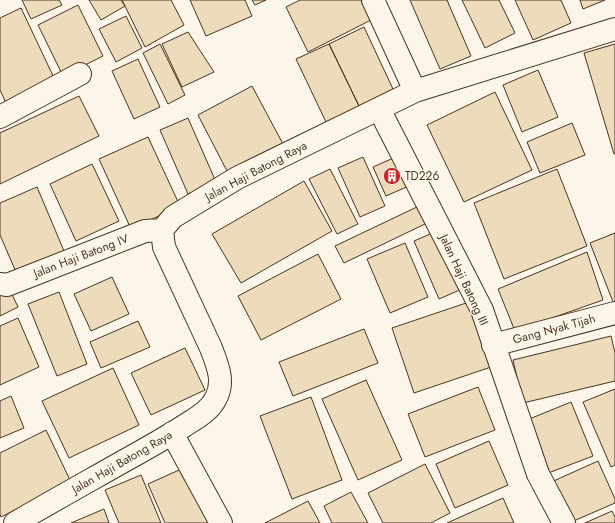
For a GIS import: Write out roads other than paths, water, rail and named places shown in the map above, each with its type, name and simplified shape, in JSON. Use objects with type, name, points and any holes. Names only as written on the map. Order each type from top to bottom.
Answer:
[{"type":"street","points":[[373,0],[415,91]]},
{"type":"street","name":"Jalan Haji Batong Raya","points":[[15,523],[203,414],[217,398],[221,380],[217,365],[211,348],[164,247],[162,230],[173,216],[237,178],[415,91],[615,29]]},
{"type":"street","points":[[0,118],[80,74]]},
{"type":"street","name":"Jalan Haji Batong III","points":[[379,109],[482,310],[538,474],[564,523]]},
{"type":"street","name":"Jalan Haji Batong IV","points":[[0,284],[7,285],[145,231],[162,230]]},
{"type":"street","name":"Gang Nyak Tijah","points":[[493,345],[615,313]]},
{"type":"street","points":[[172,433],[221,523]]},
{"type":"place","name":"TD226","points":[[392,176]]}]
